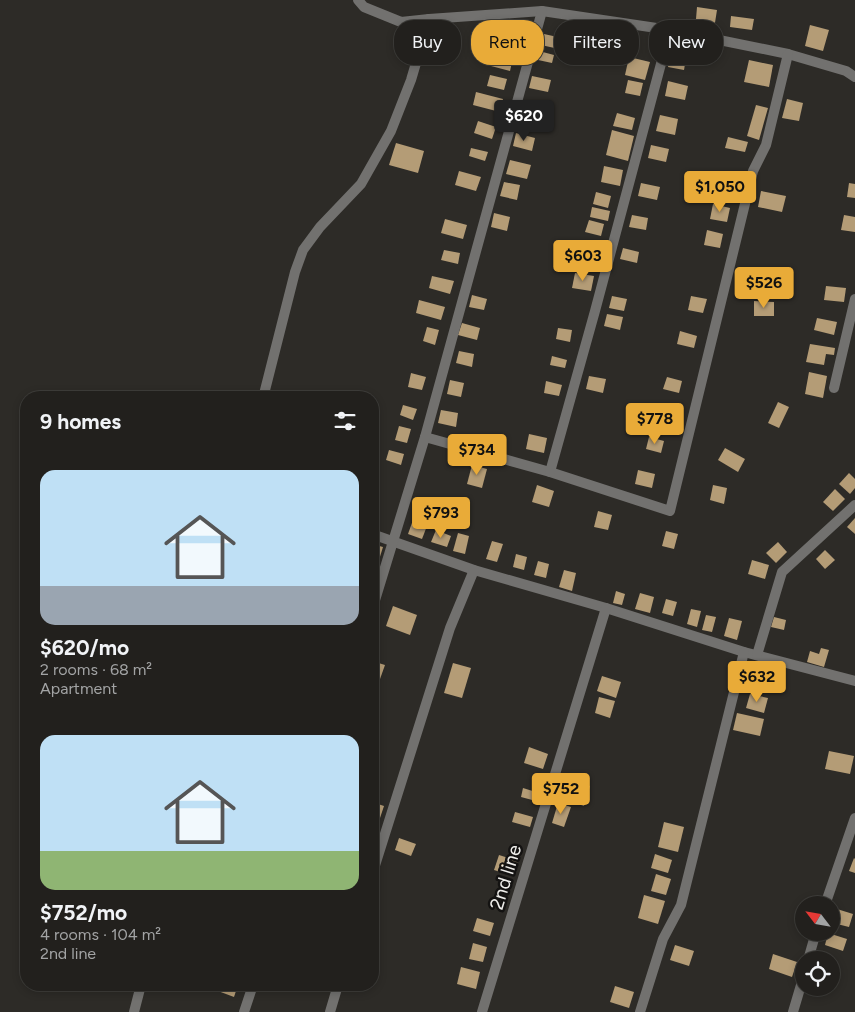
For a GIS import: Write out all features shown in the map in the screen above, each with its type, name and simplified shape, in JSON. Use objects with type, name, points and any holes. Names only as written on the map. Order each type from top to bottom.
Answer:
[{"type":"street","points":[[358,0],[364,7],[396,20]]},
{"type":"street","points":[[429,20],[542,10],[649,27]]},
{"type":"street","points":[[379,588],[424,437],[542,10]]},
{"type":"street","points":[[723,41],[788,54],[852,73]]},
{"type":"street","points":[[424,437],[550,472],[670,511],[753,170],[766,145],[788,54]]},
{"type":"street","points":[[265,391],[295,272],[303,250],[320,227],[361,184],[386,139],[416,65]]},
{"type":"street","points":[[550,472],[661,65]]},
{"type":"street","points":[[834,388],[855,299]]},
{"type":"street","points":[[757,655],[782,572],[855,506]]},
{"type":"street","points":[[379,537],[474,570],[606,608],[744,652],[855,681]]},
{"type":"street","points":[[379,854],[450,628],[474,570]]},
{"type":"street","name":"2nd line","points":[[482,1012],[606,608]]},
{"type":"street","points":[[640,1012],[663,939],[681,905],[744,652]]},
{"type":"street","points":[[828,896],[855,818]]},
{"type":"street","points":[[134,1012],[139,991]]},
{"type":"street","points":[[244,1012],[251,991]]},
{"type":"street","points":[[330,1012],[336,991]]},
{"type":"street","points":[[793,1012],[798,996]]},
{"type":"building","points":[[697,7],[717,10],[715,20],[696,19]]},
{"type":"building","points":[[731,16],[754,19],[752,30],[730,27]]},
{"type":"building","points":[[810,25],[829,30],[823,51],[805,46]]},
{"type":"building","points":[[544,34],[554,36],[554,48],[544,46]]},
{"type":"building","points":[[544,52],[554,55],[552,63],[544,61]]},
{"type":"building","points":[[639,59],[649,62],[645,80],[625,75],[627,65],[639,65]]},
{"type":"building","points":[[749,60],[773,65],[769,87],[744,82]]},
{"type":"building","points":[[491,65],[511,65],[510,71]]},
{"type":"building","points":[[668,65],[685,65],[684,70],[668,67]]},
{"type":"building","points":[[490,75],[507,79],[504,90],[487,86]]},
{"type":"building","points":[[532,76],[551,80],[548,92],[529,88]]},
{"type":"building","points":[[628,80],[643,83],[640,96],[625,93]]},
{"type":"building","points":[[668,81],[688,86],[685,100],[665,96]]},
{"type":"building","points":[[476,92],[503,99],[500,112],[473,105]]},
{"type":"building","points":[[787,99],[803,103],[799,121],[782,118]]},
{"type":"building","points":[[756,105],[768,108],[759,140],[747,136]]},
{"type":"building","points":[[524,106],[540,110],[537,123],[521,119]]},
{"type":"building","points":[[617,113],[635,118],[632,130],[613,126]]},
{"type":"building","points":[[660,115],[678,119],[675,135],[656,131]]},
{"type":"building","points":[[478,121],[496,127],[492,139],[474,133]]},
{"type":"building","points":[[612,130],[634,136],[628,161],[606,155]]},
{"type":"building","points":[[516,133],[535,138],[532,151],[513,146]]},
{"type":"building","points":[[728,137],[748,142],[745,152],[725,148]]},
{"type":"building","points":[[396,143],[424,151],[418,173],[389,165]]},
{"type":"building","points":[[651,145],[669,149],[666,162],[648,158]]},
{"type":"building","points":[[471,148],[488,152],[485,161],[469,156]]},
{"type":"building","points":[[510,160],[531,165],[527,179],[506,174]]},
{"type":"building","points":[[604,166],[623,170],[620,186],[601,182]]},
{"type":"building","points":[[459,171],[481,177],[476,191],[455,185]]},
{"type":"building","points":[[724,174],[738,177],[737,187],[722,184]]},
{"type":"building","points":[[504,182],[520,185],[517,200],[500,196]]},
{"type":"building","points":[[641,183],[660,187],[657,200],[638,196]]},
{"type":"building","points":[[849,183],[855,184],[855,198],[847,197]]},
{"type":"building","points":[[761,191],[786,196],[782,212],[758,207]]},
{"type":"building","points":[[596,192],[611,196],[608,208],[593,204]]},
{"type":"building","points":[[713,204],[730,208],[727,222],[710,219]]},
{"type":"building","points":[[592,207],[610,211],[608,221],[590,217]]},
{"type":"building","points":[[494,213],[510,217],[507,231],[491,227]]},
{"type":"building","points":[[632,215],[648,218],[646,230],[629,227]]},
{"type":"building","points":[[844,215],[855,217],[855,232],[841,230]]},
{"type":"building","points":[[445,219],[467,225],[463,239],[441,233]]},
{"type":"building","points":[[589,220],[604,224],[601,236],[585,232]]},
{"type":"building","points":[[707,230],[723,234],[720,248],[704,245]]},
{"type":"building","points":[[581,242],[598,246],[595,262],[577,258]]},
{"type":"building","points":[[623,248],[639,252],[637,263],[620,259]]},
{"type":"building","points":[[444,250],[460,253],[458,264],[441,260]]},
{"type":"building","points":[[575,273],[594,276],[591,291],[572,288]]},
{"type":"building","points":[[432,276],[454,281],[450,294],[429,288]]},
{"type":"building","points":[[826,286],[846,288],[844,302],[824,300]]},
{"type":"building","points":[[472,295],[487,299],[484,310],[469,307]]},
{"type":"building","points":[[612,296],[627,299],[624,311],[609,308]]},
{"type":"building","points":[[691,296],[707,299],[703,313],[688,310]]},
{"type":"building","points":[[419,300],[445,307],[441,320],[416,313]]},
{"type":"building","points":[[754,301],[774,302],[774,316],[754,316]]},
{"type":"building","points":[[607,314],[623,317],[620,330],[604,326]]},
{"type":"building","points":[[817,318],[837,322],[834,335],[814,330]]},
{"type":"building","points":[[462,323],[480,328],[477,340],[458,335]]},
{"type":"building","points":[[427,327],[439,330],[435,345],[423,341]]},
{"type":"building","points":[[558,328],[572,330],[570,342],[556,339]]},
{"type":"building","points":[[680,331],[697,336],[694,348],[677,344]]},
{"type":"building","points":[[810,344],[835,348],[834,355],[826,354],[824,365],[806,362]]},
{"type":"building","points":[[459,351],[474,354],[472,367],[456,363]]},
{"type":"building","points":[[552,356],[567,360],[565,368],[550,365]]},
{"type":"building","points":[[809,372],[827,376],[823,398],[805,394]]},
{"type":"building","points":[[411,373],[426,377],[422,390],[408,387]]},
{"type":"building","points":[[589,376],[606,379],[603,393],[586,389]]},
{"type":"building","points":[[667,377],[682,381],[679,393],[663,389]]},
{"type":"building","points":[[450,380],[464,383],[461,397],[447,394]]},
{"type":"building","points":[[546,381],[562,385],[559,396],[544,393]]},
{"type":"building","points":[[778,402],[789,407],[779,428],[768,423]]},
{"type":"building","points":[[403,405],[417,409],[413,420],[400,415]]},
{"type":"building","points":[[441,410],[458,413],[456,427],[438,423]]},
{"type":"building","points":[[399,426],[411,429],[407,443],[395,440]]},
{"type":"building","points":[[529,434],[547,438],[544,453],[526,449]]},
{"type":"building","points":[[649,437],[664,441],[661,453],[646,449]]},
{"type":"building","points":[[725,448],[745,459],[738,472],[718,460]]},
{"type":"building","points":[[389,450],[404,454],[401,465],[386,460]]},
{"type":"building","points":[[472,465],[487,469],[482,488],[467,484]]},
{"type":"building","points":[[638,470],[655,474],[652,488],[635,484]]},
{"type":"building","points":[[849,473],[855,479],[855,488],[850,494],[839,484]]},
{"type":"building","points":[[537,485],[554,491],[549,507],[532,502]]},
{"type":"building","points":[[713,485],[727,488],[724,504],[710,500]]},
{"type":"building","points":[[835,489],[845,499],[833,511],[823,502]]},
{"type":"building","points":[[598,511],[612,515],[608,530],[594,527]]},
{"type":"building","points":[[855,518],[855,534],[847,527]]},
{"type":"building","points":[[413,520],[427,526],[422,539],[408,534]]},
{"type":"building","points":[[436,530],[451,536],[447,547],[431,542]]},
{"type":"building","points":[[666,531],[678,534],[674,549],[662,546]]},
{"type":"building","points":[[458,533],[469,536],[465,554],[453,551]]},
{"type":"building","points":[[492,541],[503,544],[497,562],[486,559]]},
{"type":"building","points":[[778,542],[787,552],[776,563],[766,553]]},
{"type":"building","points":[[379,546],[383,547],[379,560]]},
{"type":"building","points":[[825,550],[835,560],[825,569],[816,559]]},
{"type":"building","points":[[516,554],[527,557],[524,570],[513,567]]},
{"type":"building","points":[[752,560],[769,565],[765,579],[748,574]]},
{"type":"building","points":[[538,561],[549,564],[546,578],[534,575]]},
{"type":"building","points":[[564,570],[576,573],[572,591],[559,587]]},
{"type":"building","points":[[616,591],[625,594],[622,605],[613,603]]},
{"type":"building","points":[[640,593],[654,597],[650,613],[635,609]]},
{"type":"building","points":[[666,599],[677,602],[673,616],[662,613]]},
{"type":"building","points":[[393,606],[417,615],[410,635],[386,626]]},
{"type":"building","points":[[691,609],[701,611],[697,627],[687,624]]},
{"type":"building","points":[[706,615],[716,617],[712,632],[702,630]]},
{"type":"building","points":[[774,617],[786,620],[784,630],[771,627]]},
{"type":"building","points":[[729,618],[742,621],[737,640],[724,636]]},
{"type":"building","points":[[821,648],[829,650],[824,667],[807,662],[810,651],[819,654]]},
{"type":"building","points":[[379,663],[385,665],[379,679]]},
{"type":"building","points":[[453,663],[471,668],[462,698],[444,693]]},
{"type":"building","points":[[757,673],[777,678],[773,692],[754,688]]},
{"type":"building","points":[[602,676],[621,682],[616,698],[597,691]]},
{"type":"building","points":[[750,694],[768,698],[764,713],[746,708]]},
{"type":"building","points":[[599,697],[615,701],[610,718],[595,713]]},
{"type":"building","points":[[737,713],[764,719],[760,736],[733,730]]},
{"type":"building","points":[[529,747],[548,754],[543,769],[524,763]]},
{"type":"building","points":[[829,751],[854,756],[850,774],[825,769]]},
{"type":"building","points":[[569,779],[590,786],[584,806],[563,799]]},
{"type":"building","points":[[523,788],[539,793],[536,801],[521,797]]},
{"type":"building","points":[[558,803],[571,807],[564,827],[552,823]]},
{"type":"building","points":[[379,804],[384,806],[379,818]]},
{"type":"building","points":[[515,812],[533,817],[530,827],[512,822]]},
{"type":"building","points":[[664,822],[684,827],[678,852],[658,847]]},
{"type":"building","points":[[399,838],[416,844],[411,856],[395,850]]},
{"type":"building","points":[[655,854],[672,860],[668,873],[651,868]]},
{"type":"building","points":[[499,855],[518,861],[513,876],[494,870]]},
{"type":"building","points":[[855,859],[855,873],[849,871]]},
{"type":"building","points":[[656,874],[671,879],[666,895],[651,891]]},
{"type":"building","points":[[644,895],[665,901],[658,924],[638,918]]},
{"type":"building","points":[[840,910],[853,914],[849,927],[840,925]]},
{"type":"building","points":[[477,918],[494,923],[490,936],[473,931]]},
{"type":"building","points":[[840,937],[847,939],[843,951],[825,945],[826,941],[840,941]]},
{"type":"building","points":[[473,943],[487,947],[483,962],[469,959]]},
{"type":"building","points":[[675,945],[694,951],[689,966],[670,960]]},
{"type":"building","points":[[773,954],[795,961],[792,977],[769,969]]},
{"type":"building","points":[[461,967],[480,972],[476,989],[457,984]]},
{"type":"building","points":[[615,986],[634,992],[629,1008],[610,1002]]},
{"type":"building","points":[[218,991],[236,991],[234,997]]}]
